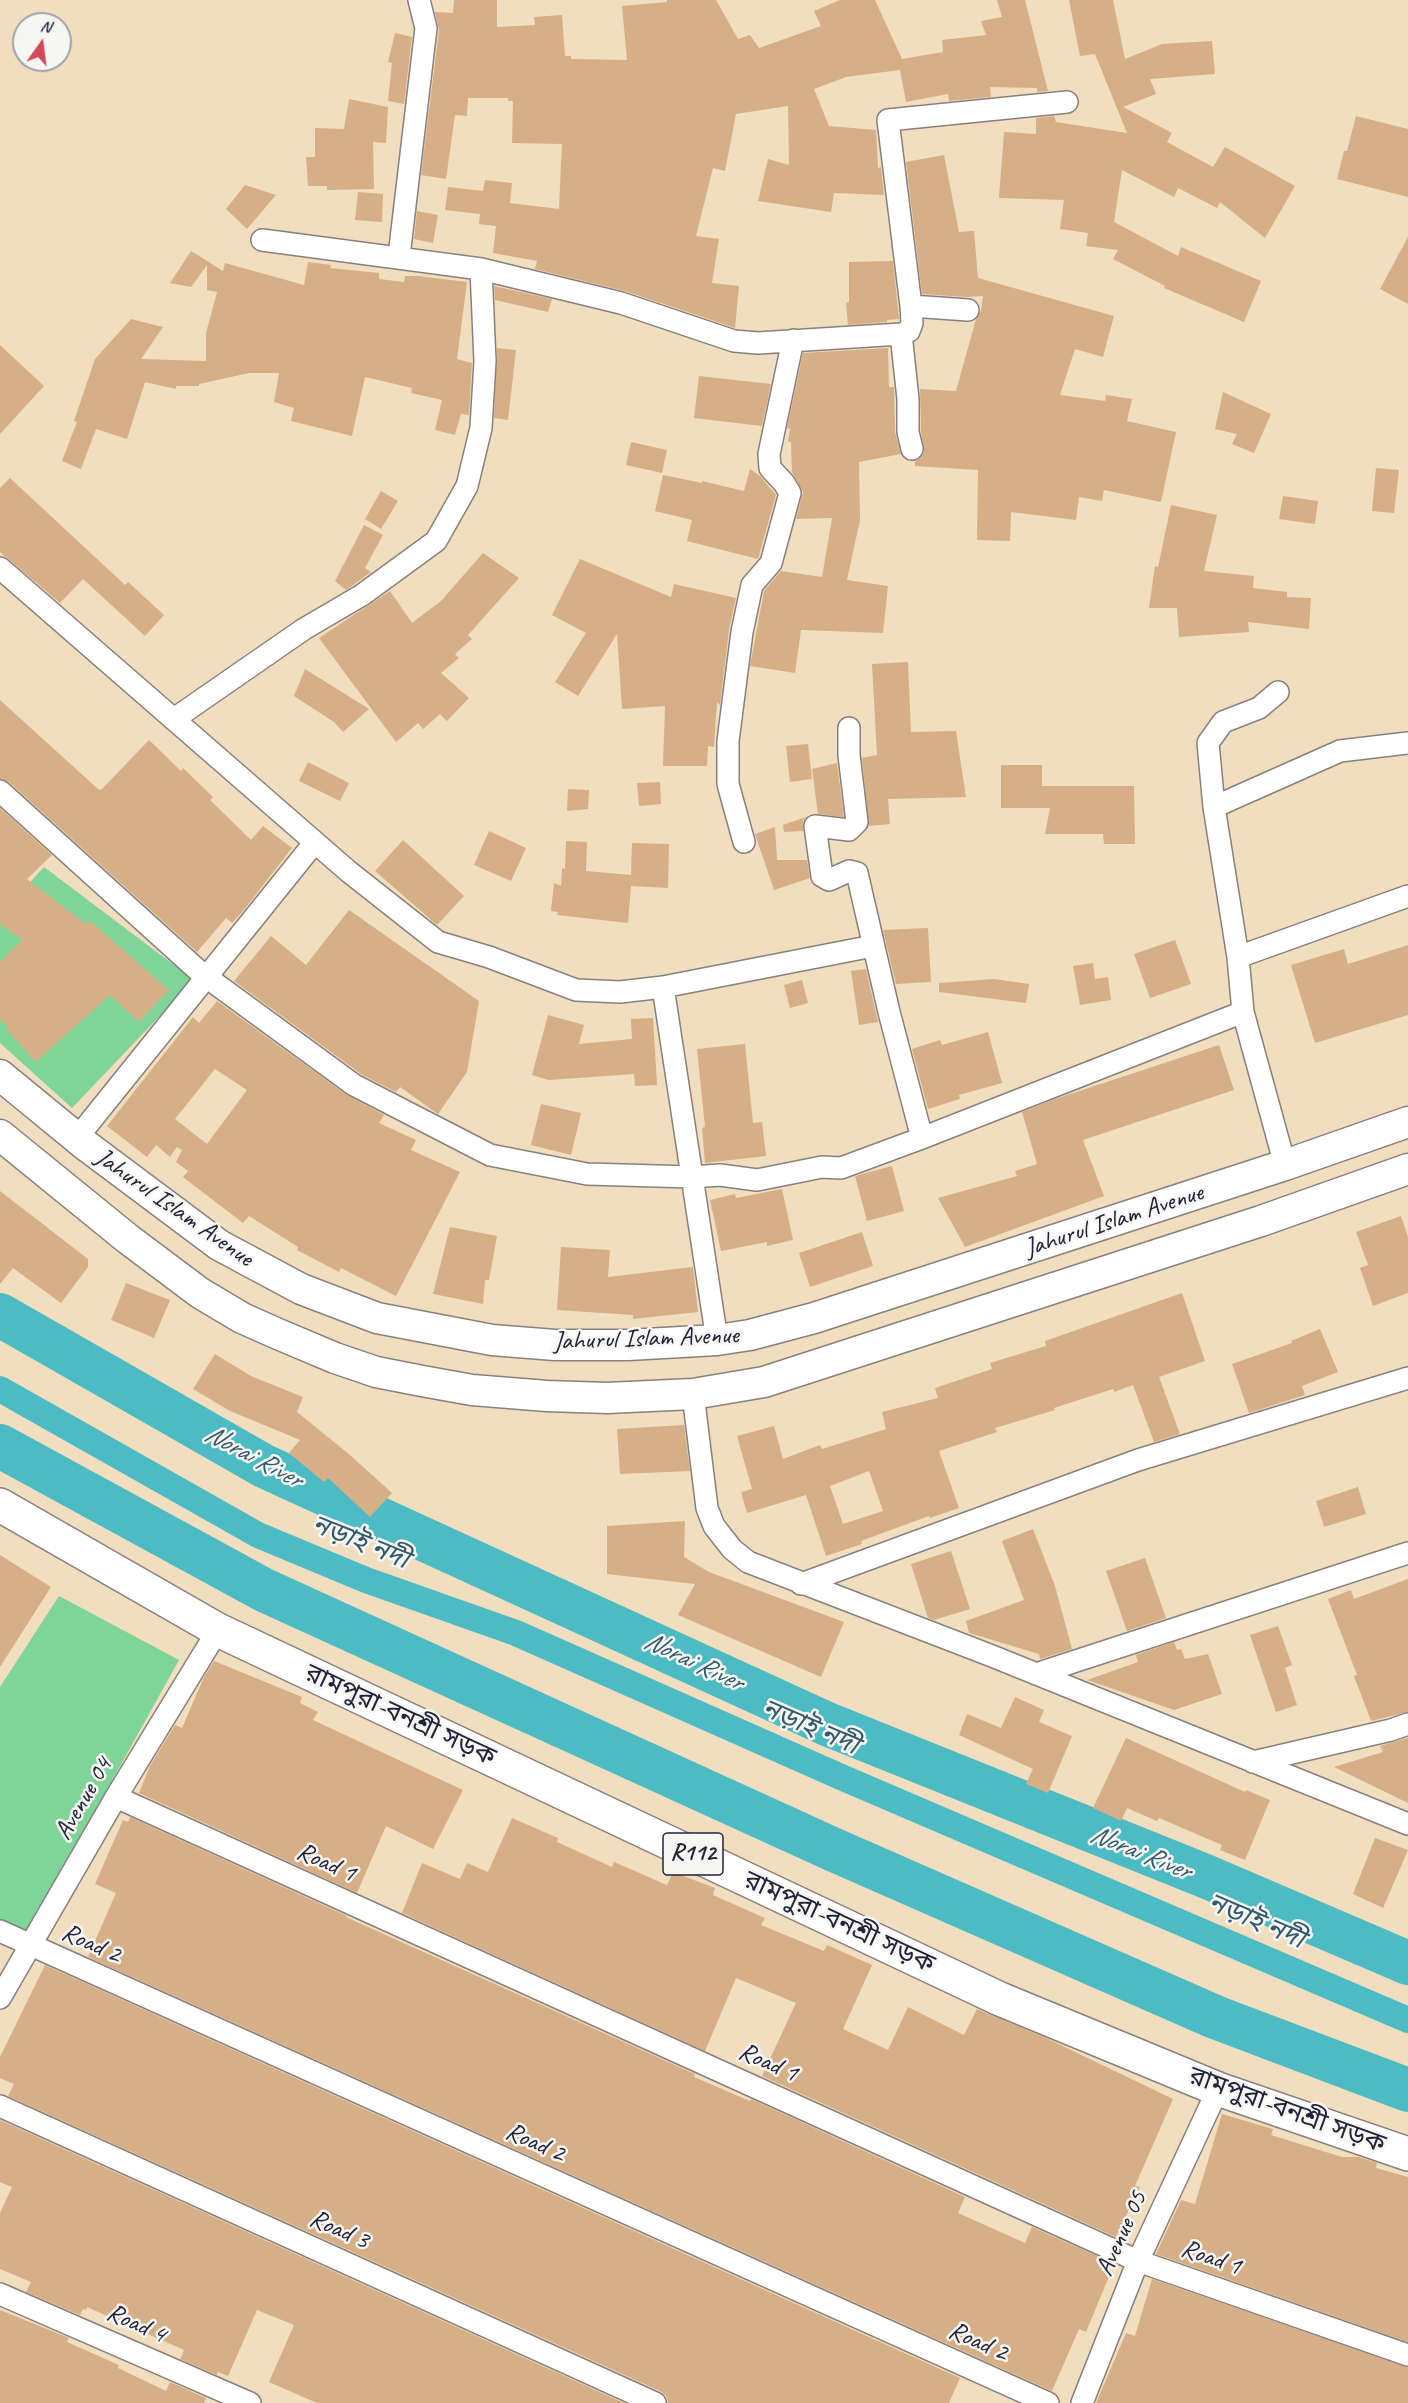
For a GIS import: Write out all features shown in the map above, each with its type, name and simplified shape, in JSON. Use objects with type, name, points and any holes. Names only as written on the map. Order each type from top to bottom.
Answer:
[{"type":"main road","name":"রামপুরা-বনশ্রী সড়ক","points":[[0,1505],[218,1630],[1000,1999],[1218,2089],[1408,2154]]},
{"type":"street","points":[[399,256],[426,28],[419,0]]},
{"type":"street","points":[[262,240],[399,256],[481,269],[621,303],[734,341],[758,343],[901,334],[909,331],[912,323],[911,306],[888,120],[1067,102]]},
{"type":"street","points":[[174,719],[304,630],[362,595],[436,541],[466,486],[481,428],[485,361],[481,269]]},
{"type":"street","points":[[911,306],[968,310]]},
{"type":"street","points":[[901,334],[912,449]]},
{"type":"street","points":[[744,842],[728,784],[728,741],[742,632],[752,585],[771,563],[790,493],[770,468],[769,454],[793,340]]},
{"type":"street","points":[[0,568],[348,871],[438,942],[489,957],[576,990],[620,992],[663,987],[873,946]]},
{"type":"street","points":[[1278,692],[1259,708],[1223,722],[1208,743],[1214,807],[1238,957],[1243,1012],[1285,1165]]},
{"type":"street","points":[[849,728],[849,755],[857,822],[849,830],[815,826],[822,876],[825,880],[849,871],[857,873],[873,946],[922,1138]]},
{"type":"street","points":[[1214,807],[1340,751],[1408,743]]},
{"type":"street","points":[[0,791],[206,977],[354,1085],[490,1155],[586,1174],[692,1177],[720,1175],[757,1180],[822,1167],[841,1168],[1243,1012]]},
{"type":"street","points":[[77,1138],[315,842]]},
{"type":"street","points":[[1238,957],[1408,896]]},
{"type":"street","points":[[663,987],[717,1340]]},
{"type":"street","name":"Jahurul Islam Avenue","points":[[0,1075],[77,1138],[219,1245],[301,1290],[377,1318],[492,1340],[555,1345],[628,1345],[717,1340],[750,1335],[814,1318],[1285,1165],[1408,1122]]},
{"type":"street","name":"Jahurul Islam Avenue","points":[[0,1135],[128,1239],[200,1293],[242,1318],[335,1358],[376,1372],[472,1390],[607,1398],[693,1394],[764,1382],[1261,1221],[1408,1169]]},
{"type":"street","points":[[801,1584],[1138,1460],[1408,1378]]},
{"type":"street","points":[[693,1394],[707,1508],[714,1526],[732,1550],[748,1562],[1036,1674],[1408,1824]]},
{"type":"street","points":[[1036,1674],[1408,1553]]},
{"type":"street","name":"Avenue 04","points":[[0,1998],[116,1797],[218,1630]]},
{"type":"street","points":[[1253,1762],[1408,1724]]},
{"type":"street","name":"Road 1","points":[[116,1797],[1138,2261],[1408,2355]]},
{"type":"street","name":"Road 2","points":[[0,1931],[1048,2403]]},
{"type":"street","name":"Avenue 05","points":[[1082,2403],[1138,2261],[1218,2089]]},
{"type":"street","name":"Road 3","points":[[0,2106],[655,2403]]},
{"type":"street","name":"Road 4","points":[[0,2294],[250,2403]]},
{"type":"green space","points":[[44,867],[194,980],[72,1108],[0,1043],[0,915]]},
{"type":"green space","points":[[59,1596],[179,1660],[25,1937],[0,1923],[0,1687]]},
{"type":"building","points":[[454,0],[497,0],[497,27],[535,25],[534,17],[562,15],[565,56],[571,56],[571,59],[627,60],[622,6],[667,2],[667,0],[716,0],[738,39],[750,35],[759,48],[821,26],[814,11],[840,0],[875,0],[902,59],[943,52],[942,40],[986,35],[981,21],[1002,17],[997,0],[1025,0],[1048,91],[1037,92],[1037,88],[990,87],[991,97],[949,101],[948,94],[906,102],[900,70],[846,77],[814,89],[829,126],[876,130],[878,168],[881,167],[884,195],[834,193],[831,212],[758,201],[768,159],[789,165],[788,106],[736,114],[725,171],[713,168],[696,236],[719,239],[712,283],[739,286],[735,328],[625,291],[535,269],[537,261],[493,253],[496,226],[479,224],[480,214],[445,210],[448,187],[483,191],[485,180],[512,183],[510,203],[559,209],[562,144],[512,143],[513,101],[508,101],[508,98],[468,98],[467,116],[455,115],[446,179],[421,175],[439,30],[435,12],[453,13]]},
{"type":"building","points":[[1069,0],[1113,0],[1125,59],[1162,44],[1212,41],[1215,74],[1150,79],[1156,94],[1123,107],[1172,133],[1167,142],[1213,167],[1225,147],[1295,186],[1265,238],[1220,202],[1217,208],[1178,188],[1174,197],[1122,170],[1114,222],[1178,256],[1181,247],[1261,281],[1244,322],[1164,288],[1165,286],[1113,259],[1118,250],[1086,246],[1088,233],[1060,229],[1064,200],[999,198],[1004,132],[1036,134],[1036,118],[1054,116],[1056,122],[1127,133],[1095,54],[1080,56]]},
{"type":"building","points":[[395,33],[412,37],[404,104],[388,101],[392,63],[388,62]]},
{"type":"building","points":[[349,99],[388,107],[386,143],[373,142],[374,189],[327,190],[327,186],[308,186],[306,157],[315,157],[315,128],[344,129]]},
{"type":"building","points":[[1356,116],[1408,129],[1408,197],[1337,179]]},
{"type":"building","points":[[944,155],[959,232],[974,231],[978,278],[1114,316],[1103,357],[1075,349],[1060,395],[1105,401],[1106,395],[1132,399],[1127,421],[1176,432],[1161,502],[1104,490],[1102,501],[1079,497],[1076,520],[1011,512],[1010,541],[977,540],[978,470],[915,466],[915,461],[921,458],[924,452],[920,389],[956,391],[976,319],[981,311],[983,296],[922,294],[906,162]]},
{"type":"building","points":[[245,185],[276,195],[247,229],[226,209]]},
{"type":"building","points":[[358,192],[383,194],[382,222],[355,220]]},
{"type":"building","points":[[417,211],[438,215],[433,243],[414,239]]},
{"type":"building","points":[[1408,237],[1408,304],[1380,289]]},
{"type":"building","points":[[191,251],[223,271],[225,263],[304,285],[308,262],[331,265],[330,268],[379,273],[379,279],[404,282],[405,276],[418,276],[467,282],[457,359],[472,363],[469,415],[461,414],[455,435],[435,430],[442,400],[411,393],[412,388],[365,377],[352,436],[291,421],[294,408],[274,402],[279,373],[249,373],[199,384],[199,386],[176,386],[176,389],[145,382],[127,439],[96,429],[81,469],[62,461],[77,422],[74,421],[95,359],[131,319],[163,327],[141,359],[206,361],[206,333],[217,292],[207,290],[207,265],[191,287],[170,283]]},
{"type":"building","points":[[893,261],[899,319],[848,325],[846,303],[849,302],[849,262]]},
{"type":"building","points":[[494,286],[552,299],[548,312],[495,300]]},
{"type":"building","points":[[0,345],[44,386],[0,434]]},
{"type":"building","points":[[497,348],[516,350],[508,420],[494,418]]},
{"type":"building","points":[[888,348],[889,387],[894,387],[895,432],[901,454],[859,462],[860,520],[847,580],[888,586],[883,633],[801,630],[795,673],[750,666],[764,591],[781,571],[822,577],[832,518],[796,519],[803,492],[792,472],[791,442],[788,442],[790,429],[787,428],[803,353]]},
{"type":"building","points":[[699,376],[771,384],[762,426],[694,418]]},
{"type":"building","points":[[1223,392],[1271,414],[1254,453],[1232,444],[1237,434],[1215,429]]},
{"type":"building","points":[[631,442],[667,450],[662,473],[626,465]]},
{"type":"building","points":[[1376,468],[1399,470],[1394,513],[1372,511]]},
{"type":"building","points":[[750,469],[760,476],[776,495],[758,559],[687,541],[692,520],[655,511],[663,475],[744,491]]},
{"type":"building","points":[[10,478],[125,585],[128,582],[164,615],[145,636],[83,579],[60,603],[0,552],[0,488]]},
{"type":"building","points":[[381,491],[398,501],[381,529],[365,519]]},
{"type":"building","points":[[1283,496],[1318,501],[1315,524],[1279,519]]},
{"type":"building","points":[[1171,505],[1217,515],[1204,571],[1254,576],[1253,588],[1287,592],[1287,597],[1311,598],[1309,629],[1248,622],[1249,632],[1179,637],[1177,608],[1149,608],[1155,566],[1158,567]]},
{"type":"building","points":[[364,525],[383,535],[365,568],[371,572],[346,590],[335,581]]},
{"type":"building","points":[[483,553],[519,578],[468,635],[472,639],[455,654],[459,658],[441,673],[469,698],[447,721],[440,714],[423,729],[418,723],[396,742],[319,638],[390,591],[412,623],[441,601]]},
{"type":"building","points":[[580,559],[671,597],[674,584],[736,598],[729,630],[720,705],[717,702],[714,747],[708,746],[707,766],[663,766],[665,706],[622,709],[617,634],[578,696],[555,682],[586,633],[552,615]]},
{"type":"building","points":[[908,662],[911,732],[956,731],[966,797],[888,799],[890,824],[869,826],[862,758],[877,755],[872,664]]},
{"type":"building","points":[[305,669],[369,709],[343,732],[334,722],[294,696]]},
{"type":"building","points":[[0,700],[98,789],[101,790],[149,740],[181,771],[183,768],[213,797],[210,800],[251,840],[263,826],[292,848],[243,911],[232,923],[226,918],[197,952],[9,782],[0,779]]},
{"type":"building","points":[[808,744],[812,779],[790,782],[786,746]]},
{"type":"building","points":[[308,762],[349,783],[340,801],[299,781]]},
{"type":"building","points":[[837,763],[844,817],[818,814],[812,769]]},
{"type":"building","points":[[1001,765],[1042,765],[1042,786],[1134,786],[1135,844],[1104,844],[1103,834],[1045,834],[1050,808],[1001,808]]},
{"type":"building","points":[[660,782],[661,804],[639,806],[637,783]]},
{"type":"building","points":[[568,789],[589,790],[588,809],[567,811]]},
{"type":"building","points":[[0,808],[52,855],[27,879],[86,924],[89,920],[169,990],[139,1022],[110,995],[36,1062],[0,1019],[0,962],[22,940],[0,924]]},
{"type":"building","points":[[806,817],[803,821],[803,831],[784,832],[783,825]]},
{"type":"building","points":[[775,827],[777,860],[807,860],[810,878],[774,890],[755,834]]},
{"type":"building","points":[[489,831],[526,848],[511,881],[474,865]]},
{"type":"building","points":[[403,840],[464,896],[437,925],[375,871]]},
{"type":"building","points":[[566,841],[587,842],[586,871],[631,875],[632,843],[669,844],[668,888],[631,886],[628,923],[557,915],[558,912],[551,911],[554,883],[561,886],[562,868],[565,869]]},
{"type":"building","points":[[349,910],[479,1001],[467,1072],[438,1114],[400,1087],[396,1092],[361,1074],[234,981],[271,936],[306,965]]},
{"type":"building","points":[[928,928],[931,982],[896,984],[883,930]]},
{"type":"building","points":[[1175,940],[1191,984],[1150,998],[1134,954]]},
{"type":"building","points":[[1408,945],[1408,1015],[1315,1043],[1291,965],[1344,949],[1348,964]]},
{"type":"building","points":[[1093,963],[1095,979],[1108,977],[1111,1000],[1080,1005],[1073,966]]},
{"type":"building","points":[[866,969],[878,1022],[859,1025],[851,971]]},
{"type":"building","points":[[994,979],[1029,984],[1026,1003],[939,992],[939,983]]},
{"type":"building","points":[[802,980],[808,1003],[790,1008],[784,985]]},
{"type":"building","points":[[217,1001],[347,1095],[384,1115],[379,1123],[416,1140],[411,1150],[460,1172],[396,1296],[341,1268],[339,1272],[297,1250],[298,1247],[249,1216],[243,1223],[183,1177],[188,1171],[176,1162],[182,1150],[177,1147],[170,1157],[156,1145],[147,1157],[107,1126],[193,1017],[199,1023]],"holes":[[[215,1069],[247,1090],[207,1144],[175,1119]]]},
{"type":"building","points":[[548,1015],[584,1025],[579,1044],[632,1039],[631,1019],[653,1018],[657,1085],[635,1086],[634,1074],[549,1080],[532,1075]]},
{"type":"building","points":[[988,1032],[1002,1083],[959,1095],[960,1099],[928,1109],[912,1049],[940,1040],[942,1045]]},
{"type":"building","points":[[745,1044],[753,1123],[762,1122],[766,1156],[705,1163],[702,1128],[705,1127],[697,1049]]},
{"type":"building","points":[[1219,1045],[1234,1090],[1083,1140],[1104,1196],[965,1247],[938,1198],[1017,1176],[1015,1171],[1037,1164],[1022,1112]]},
{"type":"building","points":[[541,1104],[581,1113],[571,1155],[531,1145]]},
{"type":"building","points":[[892,1166],[904,1211],[867,1221],[855,1176]]},
{"type":"building","points":[[782,1189],[793,1240],[767,1246],[767,1242],[721,1251],[710,1200],[735,1194],[736,1198]]},
{"type":"building","points":[[0,1191],[88,1259],[88,1267],[61,1303],[13,1268],[0,1284]]},
{"type":"building","points":[[1401,1216],[1408,1237],[1408,1293],[1373,1306],[1360,1268],[1368,1265],[1356,1232]]},
{"type":"building","points":[[450,1227],[497,1236],[489,1280],[485,1280],[483,1304],[433,1294]]},
{"type":"building","points":[[862,1232],[873,1266],[810,1287],[799,1253]]},
{"type":"building","points":[[561,1247],[610,1250],[608,1277],[693,1267],[698,1312],[633,1319],[633,1315],[557,1310]]},
{"type":"building","points":[[126,1283],[170,1300],[154,1338],[111,1320]]},
{"type":"building","points":[[1182,1293],[1205,1361],[1159,1377],[1180,1434],[1154,1442],[1133,1385],[1114,1392],[1113,1389],[995,1428],[997,1432],[939,1451],[959,1508],[930,1518],[929,1516],[861,1541],[862,1544],[826,1556],[806,1495],[747,1513],[741,1492],[752,1489],[737,1436],[774,1426],[783,1459],[820,1445],[822,1449],[886,1429],[882,1412],[938,1398],[935,1388],[992,1369],[990,1363],[1046,1346],[1045,1341]],"holes":[[[869,1471],[883,1511],[843,1524],[830,1486]]]},
{"type":"building","points":[[1320,1329],[1338,1372],[1302,1386],[1305,1395],[1249,1413],[1232,1364],[1292,1343],[1291,1341]]},
{"type":"building","points":[[215,1354],[251,1376],[303,1397],[297,1412],[392,1493],[370,1517],[328,1478],[324,1482],[289,1453],[300,1440],[230,1411],[193,1389]]},
{"type":"building","points":[[684,1425],[690,1471],[620,1474],[617,1429]]},
{"type":"building","points":[[1358,1487],[1366,1514],[1324,1527],[1316,1501]]},
{"type":"building","points":[[685,1521],[684,1557],[709,1572],[844,1622],[821,1677],[678,1615],[695,1584],[607,1574],[607,1526]]},
{"type":"building","points":[[1033,1529],[1055,1586],[1072,1649],[1040,1659],[1039,1654],[969,1633],[966,1621],[1024,1600],[1002,1541]]},
{"type":"building","points":[[951,1551],[970,1609],[934,1620],[928,1618],[911,1564]]},
{"type":"building","points":[[0,1555],[51,1587],[0,1667]]},
{"type":"building","points":[[1145,1558],[1166,1618],[1127,1631],[1106,1571]]},
{"type":"building","points":[[1408,1579],[1408,1712],[1371,1721],[1354,1676],[1357,1675],[1328,1599],[1351,1590],[1354,1599]]},
{"type":"building","points":[[1278,1626],[1292,1665],[1285,1668],[1297,1705],[1276,1712],[1250,1635]]},
{"type":"building","points":[[1174,1642],[1177,1650],[1181,1649],[1185,1659],[1208,1654],[1222,1694],[1174,1710],[1087,1680],[1138,1662],[1136,1655]]},
{"type":"building","points":[[214,1661],[302,1697],[300,1703],[318,1712],[313,1720],[463,1790],[433,1849],[386,1826],[357,1893],[139,1793],[150,1766],[175,1725],[182,1728],[204,1677]]},
{"type":"building","points":[[1015,1697],[1044,1710],[1039,1722],[1072,1736],[1048,1793],[1026,1784],[1033,1769],[959,1735],[967,1714],[1001,1728]]},
{"type":"building","points":[[1126,1738],[1245,1792],[1246,1790],[1270,1800],[1245,1860],[1220,1850],[1222,1845],[1159,1818],[1157,1821],[1127,1808],[1121,1821],[1093,1808]]},
{"type":"building","points":[[1408,1738],[1408,1803],[1334,1767],[1383,1752],[1380,1746]]},
{"type":"building","points":[[130,1817],[695,2074],[694,2077],[750,2101],[751,2099],[965,2197],[958,2213],[1025,2243],[1032,2227],[1106,2260],[1101,2270],[1110,2274],[1086,2332],[1079,2329],[1052,2391],[88,1957],[116,1893],[95,1884],[123,1820],[128,1822]]},
{"type":"building","points":[[512,1818],[558,1838],[557,1842],[612,1867],[614,1862],[667,1885],[673,1872],[715,1888],[713,1895],[765,1918],[761,1925],[824,1951],[827,1945],[872,1965],[843,2029],[888,2050],[908,2007],[964,2035],[977,2009],[1046,2038],[1173,2099],[1135,2186],[1140,2187],[1116,2237],[762,2076],[796,2003],[736,1978],[705,2051],[402,1913],[422,1863],[460,1879],[467,1863],[488,1872]]},
{"type":"building","points":[[1375,1838],[1408,1850],[1383,1908],[1353,1894]]},
{"type":"building","points":[[45,1965],[960,2378],[949,2403],[668,2403],[666,2396],[660,2391],[8,2096],[14,2084],[0,2078],[0,2057]]},
{"type":"building","points":[[1222,2114],[1273,2129],[1271,2135],[1342,2157],[1359,2157],[1377,2163],[1376,2168],[1408,2177],[1408,2342],[1156,2254],[1181,2200],[1195,2204]]},
{"type":"building","points":[[0,2120],[624,2403],[317,2403],[269,2382],[294,2325],[257,2310],[228,2376],[218,2372],[217,2375],[180,2359],[184,2350],[87,2307],[80,2315],[26,2292],[31,2282],[0,2269],[0,2213],[12,2187],[0,2182]]},
{"type":"building","points":[[1152,2279],[1408,2367],[1408,2403],[1096,2403],[1126,2333],[1135,2336]]},
{"type":"building","points":[[0,2310],[69,2338],[67,2342],[119,2365],[118,2368],[166,2391],[170,2382],[206,2398],[204,2403],[0,2403]]},
{"type":"waterway","name":"Norai River","points":[[0,1315],[264,1466],[827,1724],[1205,1876],[1408,1963]]},
{"type":"waterway","name":"নড়াই নদী","points":[[0,1389],[258,1535],[366,1580],[516,1633],[841,1777],[1408,2020]]},
{"type":"waterway","name":"Norai River","points":[[0,1446],[264,1590],[832,1849],[1215,2017],[1408,2090]]}]
